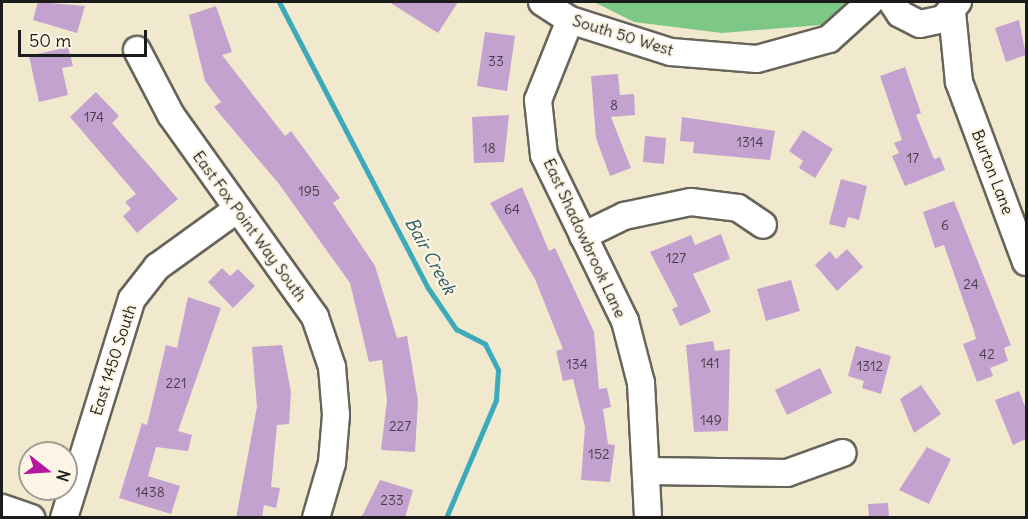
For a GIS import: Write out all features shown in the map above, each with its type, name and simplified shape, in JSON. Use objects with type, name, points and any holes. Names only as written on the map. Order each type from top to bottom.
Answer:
[{"type":"street","name":"South 50 West","points":[[542,2],[570,20],[671,52],[757,58],[829,39],[846,27],[870,2]]},
{"type":"street","points":[[907,15],[955,7]]},
{"type":"street","name":"Burton Lane","points":[[955,7],[959,82],[1026,262]]},
{"type":"street","name":"South 50 West","points":[[846,27],[876,18],[907,15]]},
{"type":"street","name":"Burton Lane","points":[[907,15],[959,82]]},
{"type":"street","name":"East Shadowbrook Lane","points":[[570,20],[538,100],[544,155],[625,321],[641,383],[649,471],[648,518]]},
{"type":"street","name":"East Fox Point Way South","points":[[137,50],[171,115],[236,210],[283,266],[315,317],[332,368],[332,463],[316,518]]},
{"type":"street","points":[[583,236],[624,216],[691,202],[738,208],[763,225]]},
{"type":"street","name":"East 1450 South","points":[[64,518],[132,299],[157,267],[236,210]]},
{"type":"street","points":[[649,471],[787,473],[843,453]]},
{"type":"street","points":[[2,508],[31,518]]},
{"type":"green space","points":[[594,2],[908,2],[857,22],[722,33],[634,22]]},
{"type":"building","points":[[38,2],[85,6],[77,33],[33,20]]},
{"type":"building","points":[[389,2],[458,2],[438,33]]},
{"type":"building","points":[[216,6],[232,52],[222,55],[285,136],[291,131],[340,198],[333,203],[375,266],[397,338],[407,336],[418,401],[415,452],[381,450],[387,400],[382,360],[369,362],[350,283],[279,184],[214,107],[221,102],[205,81],[189,15]]},
{"type":"building","points":[[1019,20],[1026,55],[1006,62],[995,28]]},
{"type":"building","points":[[485,32],[515,36],[507,91],[477,86]]},
{"type":"building","points":[[68,47],[73,66],[62,68],[68,95],[39,102],[29,56]]},
{"type":"building","points":[[905,67],[921,113],[916,115],[934,159],[940,157],[945,170],[905,186],[892,156],[899,153],[894,143],[902,140],[880,76]]},
{"type":"building","points":[[618,74],[620,95],[634,94],[635,115],[611,117],[631,168],[610,176],[596,138],[591,76]]},
{"type":"building","points":[[96,92],[119,116],[112,123],[178,199],[137,233],[123,216],[131,209],[125,202],[136,194],[70,117]]},
{"type":"building","points":[[509,115],[504,162],[474,163],[472,117]]},
{"type":"building","points":[[682,117],[775,131],[770,160],[693,153],[694,142],[680,141]]},
{"type":"building","points":[[803,130],[833,149],[815,178],[799,168],[803,161],[789,151]]},
{"type":"building","points":[[645,136],[666,138],[664,164],[643,162]]},
{"type":"building","points":[[841,179],[867,186],[859,220],[848,217],[845,228],[829,224]]},
{"type":"building","points":[[522,187],[549,251],[555,248],[594,332],[599,389],[607,388],[611,407],[603,409],[608,444],[615,445],[610,482],[581,480],[585,427],[573,379],[563,381],[556,351],[563,349],[535,279],[490,203]]},
{"type":"building","points":[[954,201],[1011,345],[1004,348],[1008,361],[990,368],[993,376],[977,382],[963,344],[976,339],[974,331],[944,245],[935,248],[923,212]]},
{"type":"building","points":[[721,234],[730,259],[693,274],[711,312],[680,326],[672,309],[678,306],[650,252],[691,235],[695,245]]},
{"type":"building","points":[[847,249],[863,267],[837,291],[815,265],[830,251],[836,259]]},
{"type":"building","points":[[222,268],[230,276],[238,269],[255,286],[233,308],[208,282]]},
{"type":"building","points":[[791,280],[800,311],[766,321],[757,289]]},
{"type":"building","points":[[188,297],[221,308],[178,431],[192,435],[188,451],[156,447],[148,476],[180,486],[171,514],[119,498],[142,423],[147,425],[166,345],[177,348]]},
{"type":"building","points":[[713,341],[715,351],[730,349],[728,431],[694,432],[686,345]]},
{"type":"building","points":[[282,345],[291,392],[289,424],[277,425],[271,487],[280,488],[276,508],[264,505],[262,518],[236,518],[257,407],[252,347]]},
{"type":"building","points":[[856,346],[891,356],[881,394],[862,388],[864,381],[848,376]]},
{"type":"building","points":[[820,368],[832,393],[787,415],[775,390]]},
{"type":"building","points":[[921,385],[941,414],[914,433],[900,399]]},
{"type":"building","points":[[1019,391],[1026,409],[1026,439],[1013,445],[995,400]]},
{"type":"building","points":[[927,447],[951,459],[929,504],[899,490]]},
{"type":"building","points":[[380,480],[413,490],[405,518],[361,518]]},
{"type":"building","points":[[888,503],[889,518],[869,518],[868,504]]},
{"type":"waterway","name":"Bair Creek","points":[[279,2],[428,288],[456,329],[485,344],[498,370],[496,400],[446,518]]}]
